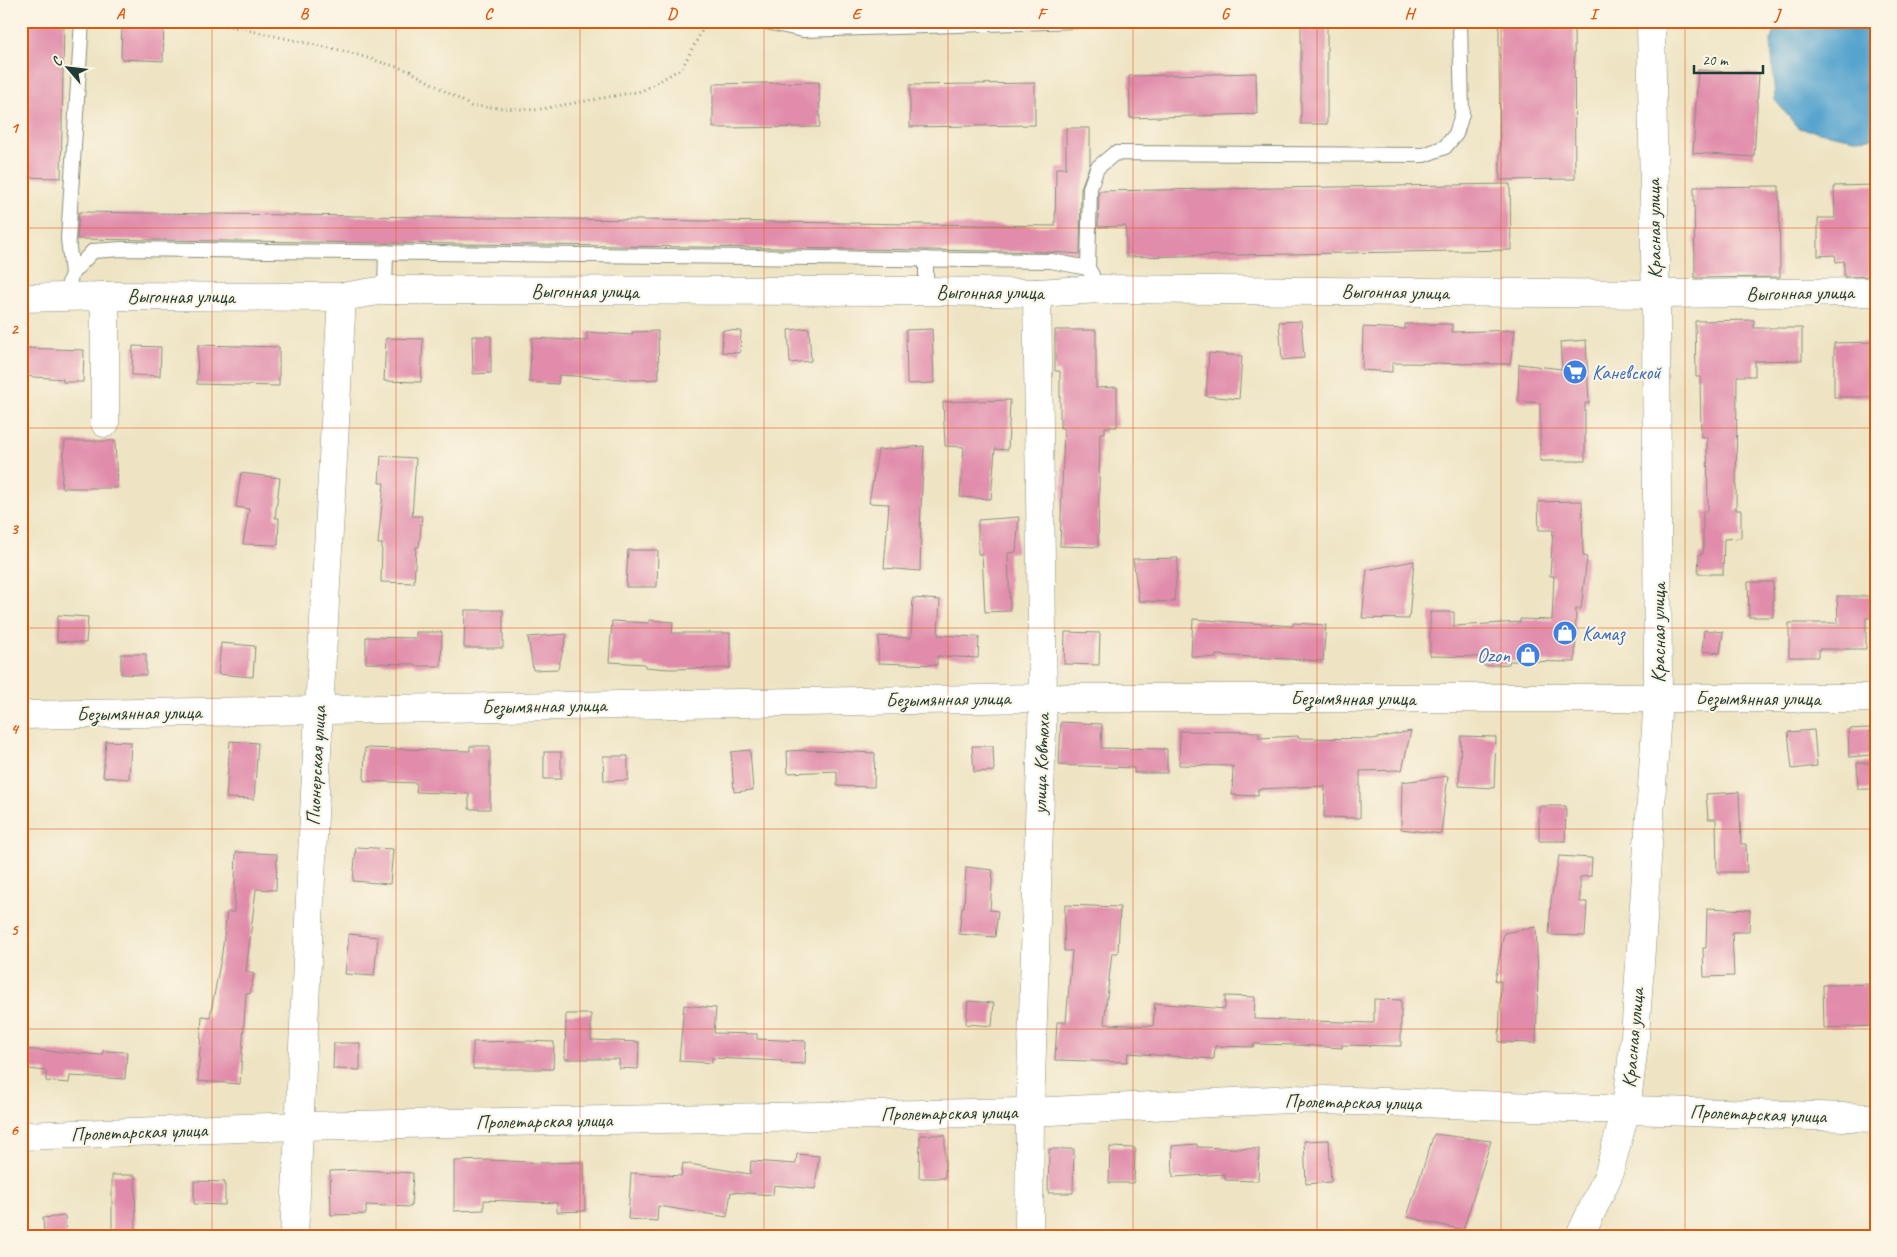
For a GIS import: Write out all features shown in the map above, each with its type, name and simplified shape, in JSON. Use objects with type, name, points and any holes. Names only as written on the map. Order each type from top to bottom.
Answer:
[{"type":"street","name":"Красная улица","points":[[1580,1236],[1608,1176],[1626,1109],[1635,1037],[1658,698],[1651,21]]},
{"type":"street","name":"Выгонная улица","points":[[21,298],[68,285],[105,296],[342,296],[385,290],[1037,293],[1094,278],[1655,294],[1876,292]]},
{"type":"street","name":"улица Ковтюха","points":[[1029,1236],[1030,1112],[1043,698],[1037,293]]},
{"type":"street","name":"Выгонная улица","points":[[105,296],[105,423]]},
{"type":"street","name":"Пионерская улица","points":[[294,1236],[319,710],[342,296]]},
{"type":"street","name":"Безымянная улица","points":[[21,715],[1043,698],[1876,698]]},
{"type":"street","name":"Пролетарская улица","points":[[21,1136],[298,1126],[1030,1112],[1290,1099],[1876,1118]]},
{"type":"lane","points":[[68,285],[68,240],[82,21]]},
{"type":"lane","points":[[762,21],[803,30],[1076,21]]},
{"type":"lane","points":[[68,285],[94,251],[122,249],[1051,260],[1094,278],[1090,188],[1097,168],[1116,153],[1424,155],[1445,147],[1456,134],[1462,114],[1460,21]]},
{"type":"lane","points":[[385,290],[386,252]]},
{"type":"lane","points":[[926,259],[926,291]]},
{"type":"path","points":[[206,21],[348,52],[410,71],[471,106],[535,110],[642,91],[682,68],[707,21]]},
{"type":"water","points":[[1776,21],[1876,21],[1876,138],[1855,139],[1798,128],[1775,100],[1771,40]]},
{"type":"building","points":[[21,21],[64,21],[61,178],[21,177]]},
{"type":"building","points":[[122,21],[164,21],[163,61],[121,59]]},
{"type":"building","points":[[1301,21],[1327,21],[1327,124],[1301,124]]},
{"type":"building","points":[[1499,21],[1574,21],[1575,179],[1500,180]]},
{"type":"building","points":[[1698,70],[1759,74],[1754,157],[1693,153]]},
{"type":"building","points":[[1256,73],[1257,114],[1130,118],[1129,76]]},
{"type":"building","points":[[819,82],[820,127],[713,128],[713,84]]},
{"type":"building","points":[[1035,83],[1035,125],[910,127],[910,85]]},
{"type":"building","points":[[1066,128],[1090,128],[1090,164],[1081,188],[1080,254],[926,250],[77,239],[79,212],[1055,226],[1056,168],[1066,168]]},
{"type":"building","points":[[1510,184],[1511,250],[1126,257],[1126,226],[1098,227],[1099,191]]},
{"type":"building","points":[[1876,185],[1876,276],[1844,277],[1844,261],[1836,262],[1835,255],[1818,256],[1818,218],[1835,218],[1834,186]]},
{"type":"building","points":[[1779,186],[1780,277],[1695,278],[1694,187]]},
{"type":"building","points":[[1754,320],[1754,328],[1802,328],[1802,360],[1755,361],[1755,376],[1737,376],[1736,510],[1741,510],[1741,538],[1724,539],[1723,574],[1698,574],[1699,554],[1703,554],[1703,511],[1708,511],[1707,437],[1701,437],[1700,377],[1696,377],[1695,321]]},
{"type":"building","points":[[1301,321],[1304,358],[1282,360],[1279,322]]},
{"type":"building","points":[[1405,324],[1452,324],[1452,332],[1515,330],[1510,364],[1392,363],[1392,372],[1362,370],[1363,327],[1405,329]]},
{"type":"building","points":[[809,328],[811,361],[790,363],[788,330]]},
{"type":"building","points":[[932,329],[934,383],[907,384],[906,330]]},
{"type":"building","points":[[723,330],[741,331],[740,353],[722,352]]},
{"type":"building","points":[[1055,330],[1096,330],[1096,388],[1117,387],[1117,427],[1105,427],[1105,433],[1100,433],[1098,547],[1060,546],[1064,428],[1060,428],[1060,371],[1055,371]]},
{"type":"building","points":[[658,331],[659,379],[636,380],[559,375],[558,384],[529,382],[532,338],[587,341],[587,332],[632,335],[632,332]]},
{"type":"building","points":[[472,336],[491,336],[491,373],[473,374]]},
{"type":"building","points":[[386,338],[423,339],[421,382],[384,381]]},
{"type":"building","points":[[1586,340],[1589,403],[1585,403],[1585,461],[1540,461],[1540,403],[1518,401],[1519,364],[1562,369],[1560,342]]},
{"type":"building","points":[[1874,342],[1875,397],[1834,397],[1834,343]]},
{"type":"building","points":[[198,345],[279,347],[279,386],[197,384]]},
{"type":"building","points":[[133,346],[161,347],[160,376],[132,375]]},
{"type":"building","points":[[21,348],[84,350],[83,382],[63,382],[63,379],[21,376]]},
{"type":"building","points":[[1209,353],[1242,356],[1239,399],[1206,396]]},
{"type":"building","points":[[1010,400],[1008,450],[995,449],[991,499],[960,497],[964,447],[945,446],[943,402]]},
{"type":"building","points":[[65,441],[115,441],[117,488],[61,488]]},
{"type":"building","points":[[924,446],[920,571],[884,568],[889,504],[869,503],[878,450]]},
{"type":"building","points":[[381,456],[416,458],[412,516],[422,516],[419,547],[416,547],[414,583],[381,582],[382,544],[378,544],[384,483],[379,483]]},
{"type":"building","points":[[241,473],[280,478],[275,518],[279,518],[278,545],[243,544],[249,509],[236,507]]},
{"type":"building","points":[[1582,501],[1583,556],[1587,557],[1581,609],[1576,609],[1575,662],[1509,661],[1509,664],[1484,666],[1484,657],[1430,656],[1430,612],[1454,612],[1454,626],[1520,622],[1520,619],[1552,620],[1554,576],[1550,576],[1553,530],[1539,530],[1538,502]]},
{"type":"building","points":[[1019,517],[1016,552],[1008,553],[1010,611],[985,612],[982,554],[978,554],[978,520]]},
{"type":"building","points":[[628,550],[658,550],[657,587],[626,587]]},
{"type":"building","points":[[1178,558],[1174,602],[1139,601],[1133,559]]},
{"type":"building","points":[[1414,561],[1409,619],[1362,618],[1367,570]]},
{"type":"building","points":[[1748,582],[1773,582],[1773,617],[1749,617]]},
{"type":"building","points":[[1837,596],[1876,596],[1876,618],[1866,618],[1866,649],[1819,649],[1819,657],[1789,657],[1789,623],[1838,623]]},
{"type":"building","points":[[913,598],[940,600],[938,635],[979,637],[978,658],[937,656],[937,665],[878,663],[879,636],[911,638]]},
{"type":"building","points":[[465,610],[503,610],[503,648],[464,648]]},
{"type":"building","points":[[58,615],[88,617],[86,643],[57,641]]},
{"type":"building","points":[[1193,619],[1293,626],[1293,623],[1326,625],[1323,661],[1216,655],[1216,658],[1191,656]]},
{"type":"building","points":[[649,620],[673,622],[672,633],[730,633],[730,668],[669,669],[645,667],[645,664],[609,662],[612,621],[649,623]]},
{"type":"building","points":[[1704,630],[1723,632],[1720,653],[1702,651]]},
{"type":"building","points":[[416,632],[442,632],[441,666],[366,663],[366,637],[416,638]]},
{"type":"building","points":[[1065,632],[1100,633],[1099,665],[1064,664]]},
{"type":"building","points":[[567,634],[558,669],[533,670],[528,637]]},
{"type":"building","points":[[221,643],[255,646],[253,677],[218,674]]},
{"type":"building","points":[[121,654],[146,654],[146,675],[121,674]]},
{"type":"building","points":[[1061,722],[1102,724],[1101,748],[1167,749],[1167,773],[1134,773],[1134,768],[1059,765]]},
{"type":"building","points":[[1870,728],[1871,755],[1849,757],[1848,729]]},
{"type":"building","points":[[1814,730],[1817,766],[1792,769],[1788,732]]},
{"type":"building","points":[[1180,731],[1259,732],[1259,738],[1298,736],[1298,738],[1373,739],[1411,731],[1402,770],[1360,771],[1360,818],[1324,817],[1325,786],[1258,789],[1258,796],[1232,795],[1233,766],[1179,765]]},
{"type":"building","points":[[1461,736],[1496,737],[1494,788],[1459,786]]},
{"type":"building","points":[[106,741],[131,742],[129,779],[103,777]]},
{"type":"building","points":[[230,741],[258,743],[254,799],[226,798]]},
{"type":"building","points":[[470,746],[490,746],[490,809],[469,809],[469,794],[416,792],[417,783],[364,781],[365,748],[470,751]]},
{"type":"building","points":[[972,746],[993,746],[994,771],[974,772]]},
{"type":"building","points":[[750,750],[753,790],[734,792],[731,752]]},
{"type":"building","points":[[787,751],[875,753],[874,787],[837,786],[837,771],[788,773]]},
{"type":"building","points":[[544,752],[561,752],[561,779],[544,779]]},
{"type":"building","points":[[603,756],[628,756],[628,780],[604,781]]},
{"type":"building","points":[[1857,763],[1876,763],[1876,789],[1858,789]]},
{"type":"building","points":[[1448,776],[1441,834],[1401,829],[1402,782]]},
{"type":"building","points":[[1739,792],[1741,844],[1746,844],[1747,872],[1717,872],[1716,819],[1708,819],[1706,794]]},
{"type":"building","points":[[1539,806],[1566,806],[1565,841],[1539,841]]},
{"type":"building","points":[[356,847],[393,849],[390,884],[353,881]]},
{"type":"building","points":[[236,852],[277,854],[276,890],[256,889],[246,972],[254,974],[250,994],[246,993],[240,1084],[198,1081],[202,1016],[210,1017],[222,953],[227,912],[234,912]]},
{"type":"building","points":[[1559,856],[1592,858],[1591,876],[1580,877],[1580,902],[1587,902],[1585,936],[1549,935],[1551,900]]},
{"type":"building","points":[[966,867],[993,870],[990,910],[998,911],[995,937],[959,934],[962,907],[964,907]]},
{"type":"building","points":[[1065,905],[1120,907],[1118,953],[1112,953],[1104,1024],[1153,1026],[1155,1003],[1225,1009],[1225,996],[1255,997],[1254,1019],[1374,1023],[1374,999],[1401,1000],[1401,1046],[1342,1045],[1342,1048],[1254,1044],[1254,1047],[1215,1046],[1214,1059],[1128,1053],[1127,1062],[1055,1060],[1057,1022],[1066,1022],[1072,951],[1064,951]]},
{"type":"building","points":[[1707,908],[1750,910],[1749,932],[1732,932],[1734,976],[1704,977],[1703,948],[1706,948]]},
{"type":"building","points":[[1536,927],[1538,977],[1536,1043],[1499,1042],[1501,981],[1495,981],[1504,933]]},
{"type":"building","points":[[349,934],[378,937],[374,976],[345,974]]},
{"type":"building","points":[[1872,984],[1873,1026],[1824,1028],[1823,985]]},
{"type":"building","points":[[968,1001],[994,1003],[992,1026],[966,1024]]},
{"type":"building","points":[[684,1005],[716,1008],[714,1033],[757,1034],[757,1039],[806,1041],[805,1064],[782,1063],[782,1061],[712,1058],[712,1063],[679,1061]]},
{"type":"building","points":[[566,1014],[591,1014],[591,1040],[639,1042],[638,1069],[619,1068],[619,1059],[565,1059]]},
{"type":"building","points":[[473,1042],[554,1042],[553,1069],[473,1069]]},
{"type":"building","points":[[334,1043],[360,1043],[360,1070],[333,1069]]},
{"type":"building","points":[[21,1049],[102,1055],[103,1051],[127,1052],[125,1079],[70,1076],[69,1083],[46,1081],[46,1071],[21,1068]]},
{"type":"building","points":[[1434,1134],[1491,1141],[1463,1230],[1407,1217]]},
{"type":"building","points":[[920,1135],[945,1135],[945,1178],[919,1178]]},
{"type":"building","points":[[1329,1140],[1331,1182],[1306,1184],[1304,1141]]},
{"type":"building","points":[[1197,1144],[1197,1147],[1259,1149],[1258,1181],[1225,1180],[1225,1174],[1173,1177],[1172,1146]]},
{"type":"building","points":[[1110,1147],[1135,1148],[1134,1183],[1109,1183]]},
{"type":"building","points":[[1049,1149],[1074,1149],[1073,1193],[1048,1193]]},
{"type":"building","points":[[797,1154],[819,1156],[815,1189],[774,1185],[773,1195],[731,1192],[727,1217],[658,1206],[657,1221],[628,1219],[631,1173],[681,1176],[683,1163],[750,1174],[751,1161],[796,1164]]},
{"type":"building","points":[[489,1160],[545,1163],[584,1162],[585,1211],[557,1212],[557,1203],[484,1200],[484,1210],[454,1211],[454,1161]]},
{"type":"building","points":[[363,1170],[413,1173],[411,1207],[366,1205],[366,1214],[331,1215],[330,1171]]},
{"type":"building","points":[[112,1175],[135,1175],[136,1236],[112,1236]]},
{"type":"building","points":[[194,1181],[225,1182],[225,1205],[194,1204]]},
{"type":"building","points":[[65,1216],[66,1236],[44,1236],[43,1218]]},
{"type":"place","name":"Каневской","points":[[1575,372]]},
{"type":"place","name":"Камаз","points":[[1565,633]]},
{"type":"place","name":"Ozon","points":[[1528,655]]}]
